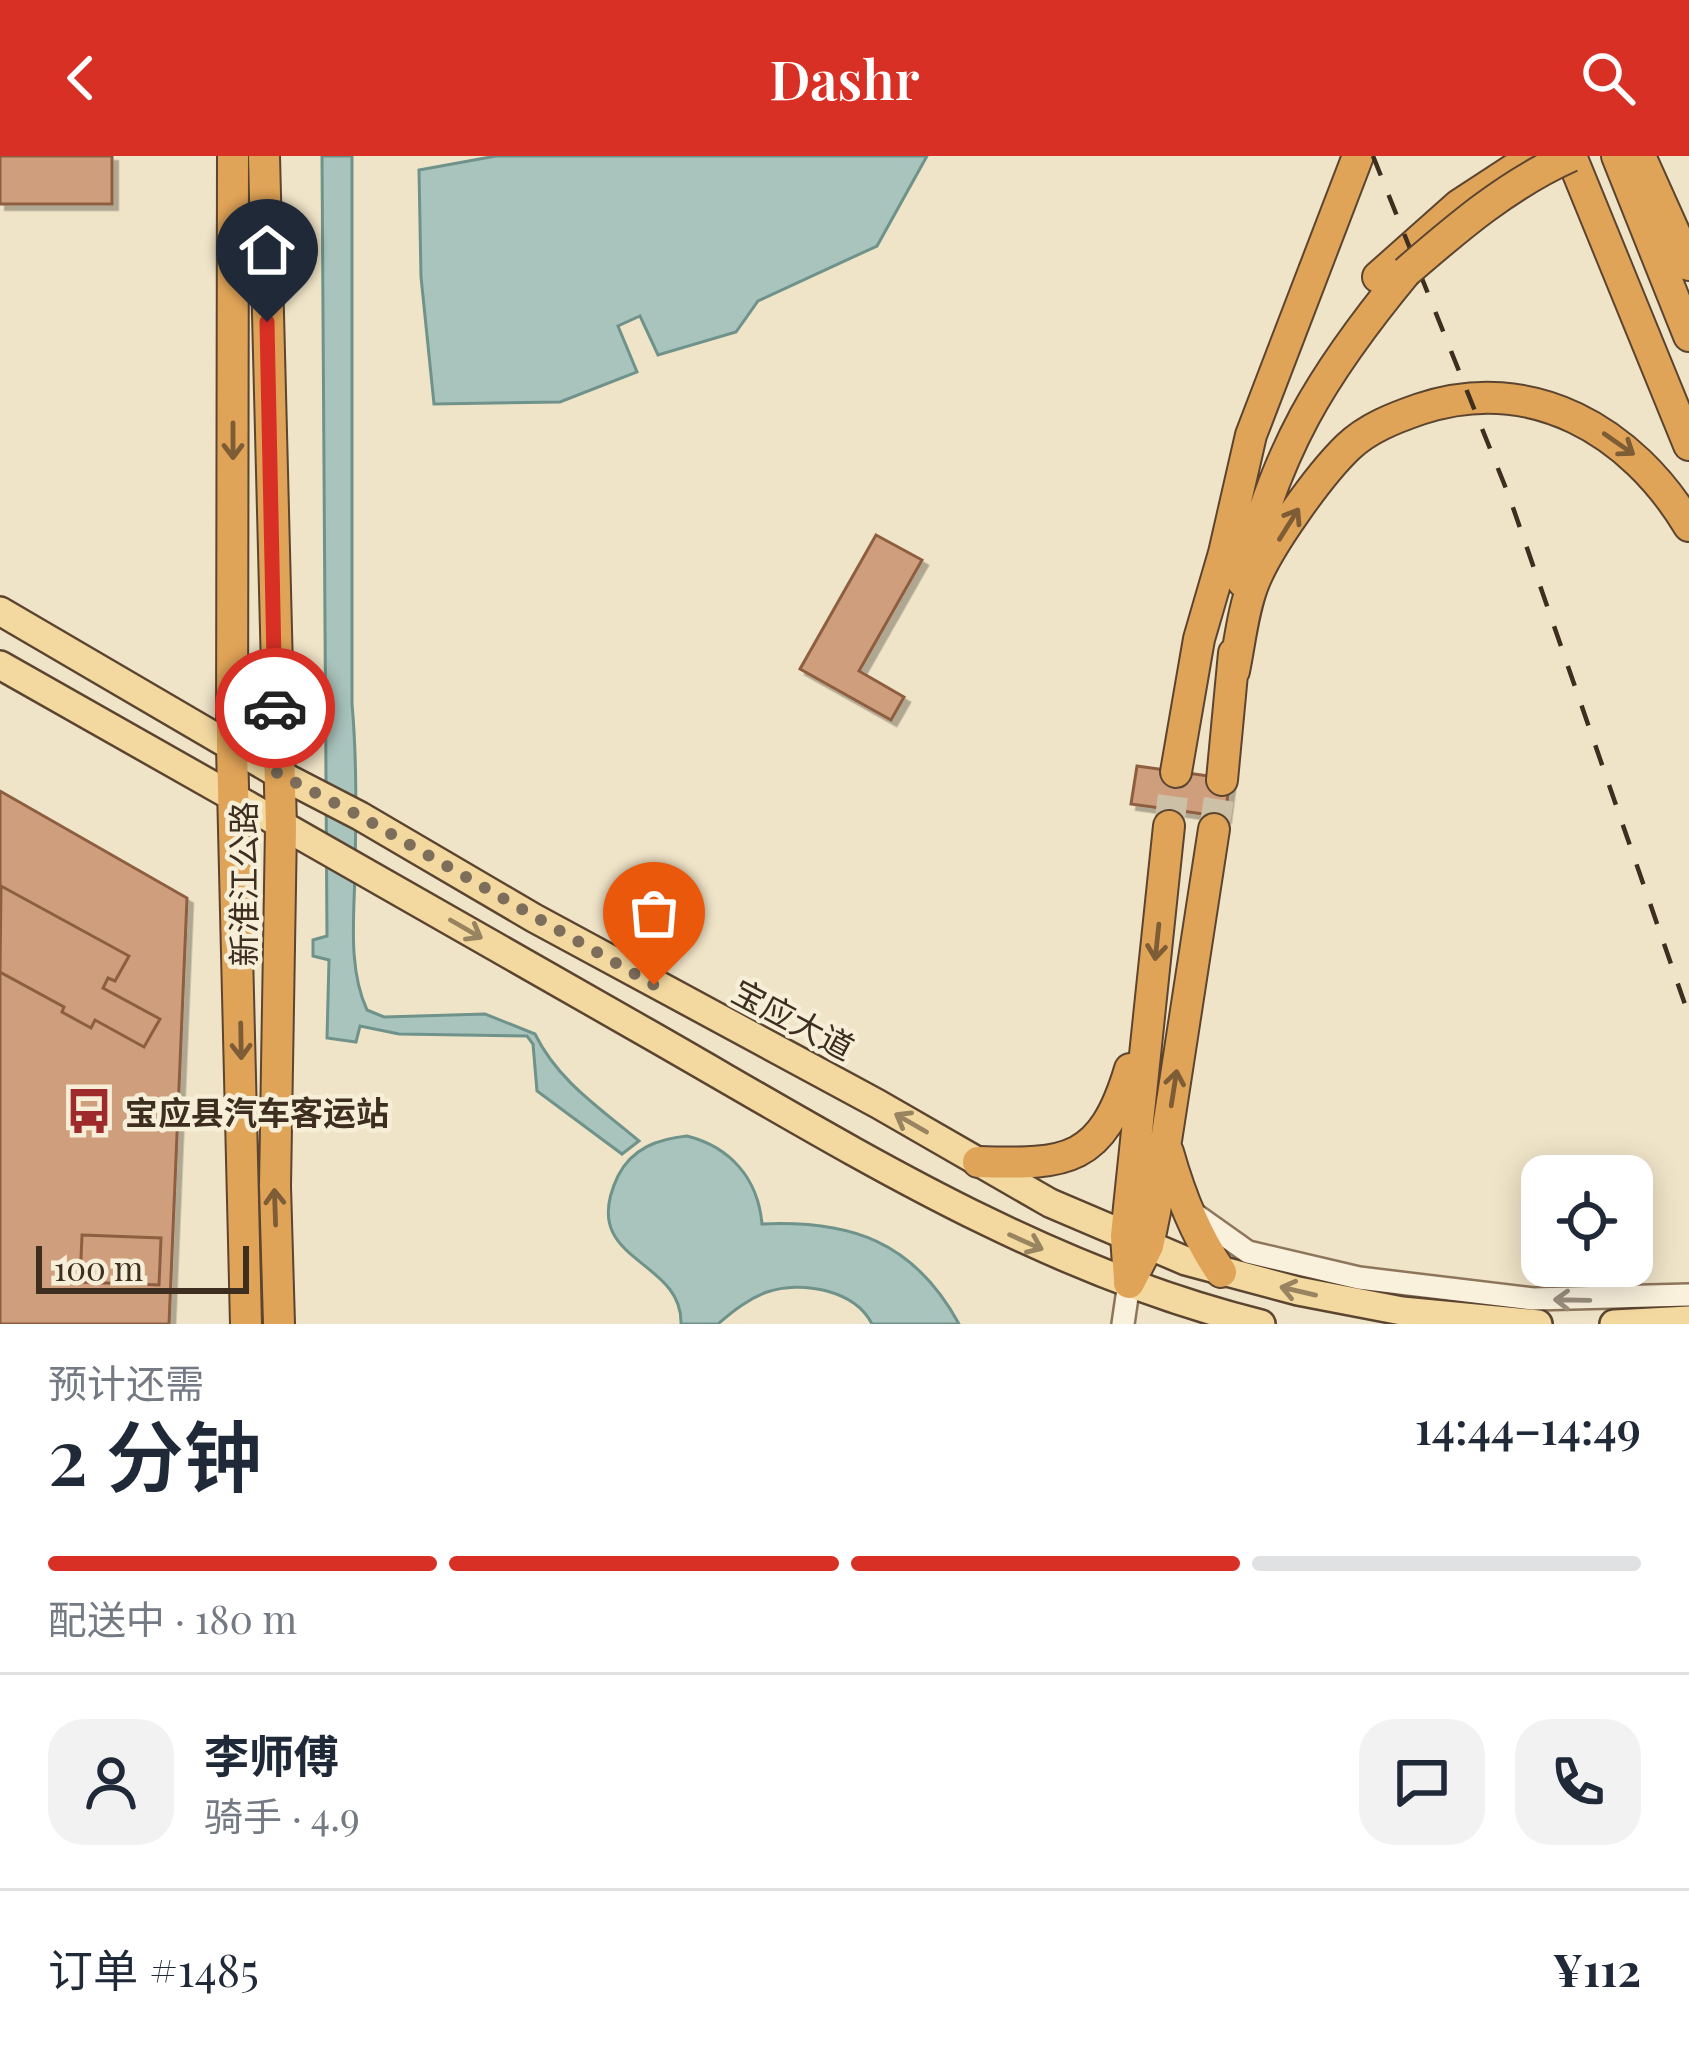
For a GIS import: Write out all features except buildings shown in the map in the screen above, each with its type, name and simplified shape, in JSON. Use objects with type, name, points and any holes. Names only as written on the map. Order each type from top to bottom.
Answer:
[{"type":"highway","name":"新淮江公路","points":[[233,156],[232,747],[246,1324]]},
{"type":"highway","name":"新淮江公路","points":[[264,156],[280,827],[275,1186],[279,1324]]},
{"type":"highway","points":[[1176,772],[1199,639],[1251,435],[1358,156]]},
{"type":"highway","points":[[1224,553],[1276,424],[1322,346],[1459,205],[1534,156]]},
{"type":"highway","points":[[1222,780],[1236,619],[1261,512],[1292,436],[1399,266],[1535,172],[1571,156],[1689,445]]},
{"type":"highway","points":[[1617,156],[1689,336]]},
{"type":"highway","points":[[1640,156],[1689,266]]},
{"type":"highway","points":[[1234,671],[1254,581],[1315,482],[1352,444],[1389,420],[1445,401],[1499,398],[1540,404],[1592,424],[1637,456],[1689,526]]},
{"type":"highway","points":[[1137,1241],[1150,1012],[1169,826]]},
{"type":"highway","points":[[1129,1282],[1165,1144],[1214,829]]},
{"type":"highway","points":[[979,1162],[1040,1164],[1087,1148],[1119,1106],[1150,1012]]},
{"type":"highway","points":[[1165,1144],[1186,1208],[1221,1272]]},
{"type":"main road","name":"宝应大道","points":[[0,611],[534,918],[1050,1203],[1221,1272],[1386,1309],[1538,1324]]},
{"type":"main road","points":[[0,664],[910,1184],[1000,1231],[1129,1282],[1261,1324]]},
{"type":"main road","points":[[1614,1324],[1689,1320]]},
{"type":"street","points":[[1186,1208],[1248,1252],[1358,1278],[1533,1299],[1689,1295]]},
{"type":"street","points":[[1124,1324],[1129,1282]]},
{"type":"water","points":[[322,156],[352,156],[354,942],[361,994],[367,1010],[384,1017],[485,1014],[535,1034],[568,1080],[639,1141],[622,1154],[537,1091],[533,1044],[527,1036],[399,1034],[360,1026],[356,1042],[327,1038],[329,960],[313,956],[313,940],[327,936]]},
{"type":"water","points":[[496,156],[927,156],[877,246],[758,301],[736,332],[658,355],[640,316],[618,326],[637,372],[560,402],[434,404],[421,277],[419,170]]},
{"type":"water","points":[[687,1136],[716,1148],[739,1167],[755,1192],[762,1224],[824,1226],[877,1241],[922,1273],[959,1324],[872,1324],[864,1312],[840,1296],[795,1287],[760,1295],[718,1324],[681,1324],[677,1302],[666,1285],[620,1243],[610,1226],[609,1205],[618,1176],[631,1158],[656,1143]]},
{"type":"tunnel","points":[[1169,826],[1176,772]]},
{"type":"tunnel","points":[[1214,829],[1222,780]]},
{"type":"railway","points":[[1373,156],[1509,496],[1689,1016]]},
{"type":"way so far","points":[[275,708],[277,773],[654,985]]},
{"type":"place","name":"宝应县汽车客运站","points":[[89,1111]]},
{"type":"route","points":[[267,322],[275,708]]}]
